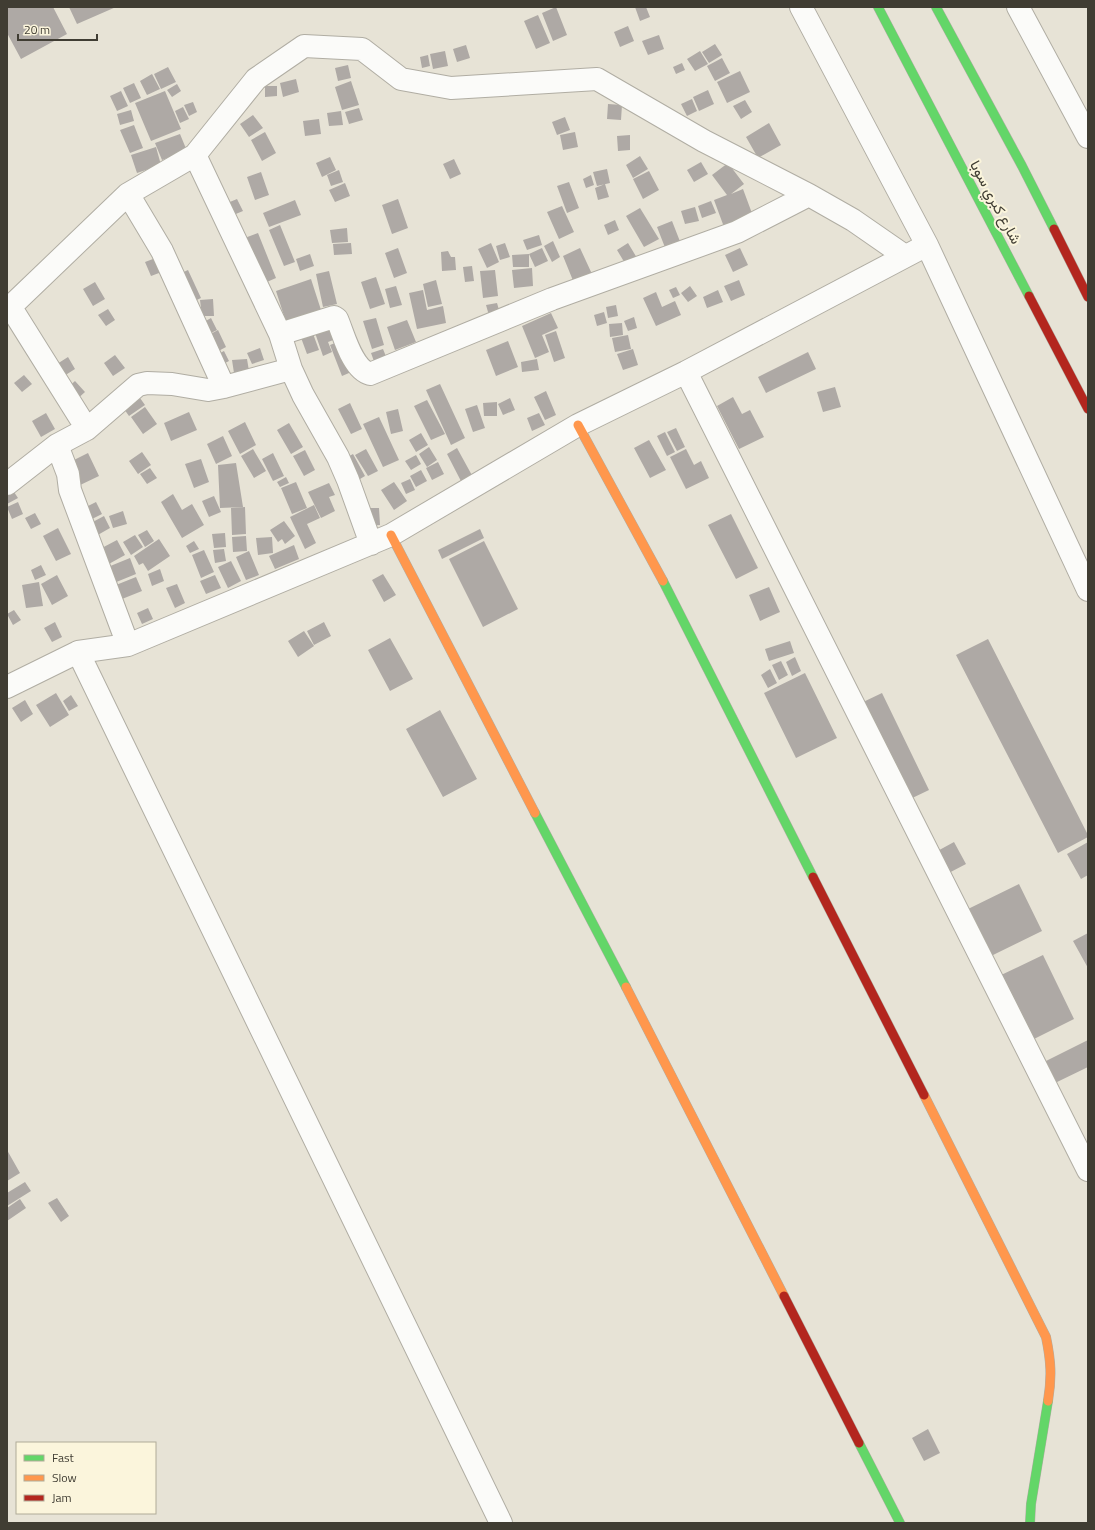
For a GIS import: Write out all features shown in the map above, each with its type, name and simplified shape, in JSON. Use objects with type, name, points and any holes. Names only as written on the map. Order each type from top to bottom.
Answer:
[{"type":"main road","name":"شارع كبري سوبا","points":[[878,7],[1088,409]]},
{"type":"main road","points":[[936,7],[1022,166],[1088,297]]},
{"type":"main road","points":[[578,426],[650,555],[1046,1337],[1052,1359],[1051,1381],[1031,1504],[1030,1523]]},
{"type":"main road","points":[[391,535],[606,948],[900,1523]]},
{"type":"street","points":[[801,7],[927,245],[1088,590]]},
{"type":"street","points":[[1018,7],[1085,125]]},
{"type":"street","points":[[87,429],[9,308],[128,194],[195,155],[256,79],[304,46],[362,49],[401,79],[451,88],[597,79],[704,141],[810,195],[853,220],[905,256]]},
{"type":"street","points":[[195,155],[280,334],[291,369],[302,396],[338,457],[371,544]]},
{"type":"street","points":[[128,194],[162,251],[224,387]]},
{"type":"street","points":[[280,334],[334,317],[337,318],[356,365],[362,371],[370,374],[552,299],[736,232],[810,195]]},
{"type":"street","points":[[7,687],[78,652],[128,645],[391,535],[578,426],[686,372],[927,245]]},
{"type":"street","points":[[7,484],[57,446],[87,429],[138,385],[147,383],[172,384],[208,390],[291,369]]},
{"type":"street","points":[[686,372],[1088,1170]]},
{"type":"street","points":[[57,446],[68,474],[70,490],[128,645]]},
{"type":"street","points":[[78,652],[501,1523]]},
{"type":"building","points":[[7,7],[53,7],[67,34],[21,59],[7,33]]},
{"type":"building","points":[[69,7],[116,7],[77,24]]},
{"type":"building","points":[[556,7],[567,35],[553,41],[542,13]]},
{"type":"building","points":[[635,7],[646,7],[650,17],[640,21]]},
{"type":"building","points":[[538,15],[550,43],[536,49],[524,21]]},
{"type":"building","points":[[628,26],[634,41],[620,47],[614,32]]},
{"type":"building","points":[[659,35],[664,49],[648,55],[642,41]]},
{"type":"building","points":[[715,44],[722,55],[709,63],[702,52]]},
{"type":"building","points":[[466,45],[470,58],[457,62],[453,49]]},
{"type":"building","points":[[445,51],[448,66],[433,69],[430,54]]},
{"type":"building","points":[[700,51],[708,64],[695,71],[687,59]]},
{"type":"building","points":[[428,55],[430,66],[422,68],[420,57]]},
{"type":"building","points":[[722,58],[730,73],[715,81],[707,66]]},
{"type":"building","points":[[682,63],[685,70],[676,74],[673,67]]},
{"type":"building","points":[[348,65],[351,78],[338,81],[335,68]]},
{"type":"building","points":[[168,67],[176,82],[161,89],[154,74]]},
{"type":"building","points":[[740,71],[750,92],[727,103],[717,82]]},
{"type":"building","points":[[152,74],[160,89],[147,95],[140,81]]},
{"type":"building","points":[[296,79],[299,92],[283,97],[280,83]]},
{"type":"building","points":[[351,81],[359,105],[342,110],[335,87]]},
{"type":"building","points":[[134,83],[141,98],[130,103],[123,88]]},
{"type":"building","points":[[177,84],[181,91],[172,97],[167,90]]},
{"type":"building","points":[[265,86],[277,86],[277,96],[265,97]]},
{"type":"building","points":[[708,90],[714,104],[699,111],[693,97]]},
{"type":"building","points":[[121,91],[128,106],[117,111],[110,96]]},
{"type":"building","points":[[165,91],[181,129],[151,141],[135,103]]},
{"type":"building","points":[[692,99],[697,111],[687,116],[681,104]]},
{"type":"building","points":[[745,100],[752,112],[741,119],[733,106]]},
{"type":"building","points":[[193,102],[197,112],[189,116],[184,105]]},
{"type":"building","points":[[608,104],[622,105],[621,120],[607,119]]},
{"type":"building","points":[[183,107],[189,119],[180,123],[175,111]]},
{"type":"building","points":[[359,108],[363,120],[349,124],[345,112]]},
{"type":"building","points":[[131,110],[134,121],[120,125],[117,114]]},
{"type":"building","points":[[341,111],[343,125],[329,126],[327,113]]},
{"type":"building","points":[[253,115],[263,128],[249,137],[240,124]]},
{"type":"building","points":[[565,117],[570,130],[557,135],[552,122]]},
{"type":"building","points":[[319,119],[321,134],[305,136],[303,121]]},
{"type":"building","points":[[769,123],[781,145],[758,158],[746,137]]},
{"type":"building","points":[[134,125],[143,148],[130,153],[120,130]]},
{"type":"building","points":[[265,132],[276,153],[262,161],[251,140]]},
{"type":"building","points":[[575,132],[578,147],[563,150],[560,135]]},
{"type":"building","points":[[180,134],[187,151],[162,160],[155,143]]},
{"type":"building","points":[[630,135],[630,150],[618,151],[617,136]]},
{"type":"building","points":[[156,147],[161,165],[137,173],[131,155]]},
{"type":"building","points":[[640,156],[648,169],[633,178],[626,165]]},
{"type":"building","points":[[330,157],[336,170],[322,177],[316,163]]},
{"type":"building","points":[[454,159],[461,174],[450,179],[443,164]]},
{"type":"building","points":[[701,162],[708,174],[694,182],[687,170]]},
{"type":"building","points":[[728,163],[744,184],[731,194],[743,189],[753,216],[724,227],[714,200],[727,195],[712,175]]},
{"type":"building","points":[[607,169],[610,183],[597,186],[593,172]]},
{"type":"building","points":[[339,170],[343,182],[331,186],[327,175]]},
{"type":"building","points":[[649,171],[659,190],[643,199],[633,179]]},
{"type":"building","points":[[261,172],[269,195],[255,200],[247,177]]},
{"type":"building","points":[[591,175],[594,185],[586,188],[583,179]]},
{"type":"building","points":[[569,182],[579,208],[567,213],[557,186]]},
{"type":"building","points":[[345,183],[350,196],[335,202],[329,190]]},
{"type":"building","points":[[605,184],[609,197],[598,200],[595,188]]},
{"type":"building","points":[[237,199],[243,211],[231,216],[225,204]]},
{"type":"building","points":[[398,199],[408,228],[392,234],[382,205]]},
{"type":"building","points":[[295,200],[301,215],[269,227],[263,213]]},
{"type":"building","points":[[711,201],[716,213],[702,218],[698,206]]},
{"type":"building","points":[[562,206],[574,232],[559,239],[547,212]]},
{"type":"building","points":[[695,207],[699,221],[685,224],[681,211]]},
{"type":"building","points":[[640,208],[659,239],[644,247],[626,216]]},
{"type":"building","points":[[615,220],[619,230],[608,235],[604,225]]},
{"type":"building","points":[[672,221],[681,244],[666,250],[657,227]]},
{"type":"building","points":[[280,225],[295,262],[284,266],[269,230]]},
{"type":"building","points":[[347,228],[348,242],[332,243],[330,230]]},
{"type":"building","points":[[258,233],[276,278],[260,285],[242,239]]},
{"type":"building","points":[[539,235],[542,245],[527,250],[523,240]]},
{"type":"building","points":[[553,241],[560,257],[552,262],[544,246]]},
{"type":"building","points":[[351,243],[352,254],[334,255],[333,244]]},
{"type":"building","points":[[491,243],[499,262],[487,268],[478,249]]},
{"type":"building","points":[[505,243],[510,257],[500,260],[496,246]]},
{"type":"building","points":[[628,243],[637,258],[626,265],[617,250]]},
{"type":"building","points":[[398,248],[407,273],[394,278],[385,253]]},
{"type":"building","points":[[542,248],[548,261],[535,267],[529,254]]},
{"type":"building","points":[[580,248],[592,274],[574,283],[563,256]]},
{"type":"building","points":[[740,248],[748,265],[733,272],[725,255]]},
{"type":"building","points":[[448,251],[451,257],[455,257],[456,270],[442,271],[441,252]]},
{"type":"building","points":[[310,254],[314,266],[300,271],[296,259]]},
{"type":"building","points":[[529,254],[529,267],[513,267],[512,255]]},
{"type":"building","points":[[161,256],[167,270],[151,276],[145,262]]},
{"type":"building","points":[[472,266],[474,281],[465,282],[463,267]]},
{"type":"building","points":[[532,268],[533,286],[514,288],[512,270]]},
{"type":"building","points":[[188,270],[201,298],[188,304],[175,276]]},
{"type":"building","points":[[495,270],[498,296],[483,298],[480,271]]},
{"type":"building","points":[[329,271],[337,304],[323,307],[316,274]]},
{"type":"building","points":[[376,277],[385,304],[370,309],[361,282]]},
{"type":"building","points":[[311,279],[321,310],[286,322],[276,291]]},
{"type":"building","points":[[436,280],[442,304],[428,307],[423,284]]},
{"type":"building","points":[[739,280],[745,295],[731,301],[724,286]]},
{"type":"building","points":[[95,282],[105,299],[93,306],[83,289]]},
{"type":"building","points":[[396,286],[402,305],[390,308],[385,289]]},
{"type":"building","points":[[690,286],[697,296],[688,302],[681,293]]},
{"type":"building","points":[[676,287],[680,295],[673,298],[669,290]]},
{"type":"building","points":[[423,290],[427,310],[443,306],[446,323],[417,329],[409,293]]},
{"type":"building","points":[[718,290],[723,302],[707,308],[703,297]]},
{"type":"building","points":[[656,292],[662,307],[675,301],[681,315],[656,326],[643,298]]},
{"type":"building","points":[[213,299],[214,316],[202,316],[200,300]]},
{"type":"building","points":[[497,303],[501,317],[490,319],[486,305]]},
{"type":"building","points":[[616,305],[618,316],[608,318],[606,307]]},
{"type":"building","points":[[108,309],[115,320],[106,326],[98,315]]},
{"type":"building","points":[[604,312],[607,323],[597,326],[594,315]]},
{"type":"building","points":[[551,313],[558,328],[542,335],[549,352],[535,358],[522,326]]},
{"type":"building","points":[[634,317],[637,328],[628,331],[624,321]]},
{"type":"building","points":[[211,318],[217,330],[203,337],[197,326]]},
{"type":"building","points":[[376,318],[384,345],[372,349],[363,321]]},
{"type":"building","points":[[407,320],[416,342],[395,350],[387,327]]},
{"type":"building","points":[[622,323],[623,335],[610,337],[609,324]]},
{"type":"building","points":[[323,327],[324,332],[333,329],[336,339],[328,342],[332,352],[323,356],[314,330]]},
{"type":"building","points":[[218,330],[226,347],[211,355],[203,338]]},
{"type":"building","points":[[312,331],[319,350],[307,354],[300,335]]},
{"type":"building","points":[[556,331],[565,358],[554,362],[545,335]]},
{"type":"building","points":[[628,335],[631,349],[615,352],[612,338]]},
{"type":"building","points":[[345,339],[356,370],[342,376],[330,345]]},
{"type":"building","points":[[508,341],[518,367],[496,376],[486,350]]},
{"type":"building","points":[[260,348],[264,360],[252,364],[247,353]]},
{"type":"building","points":[[383,349],[387,359],[375,364],[371,353]]},
{"type":"building","points":[[633,349],[638,365],[623,370],[617,354]]},
{"type":"building","points":[[224,351],[229,361],[217,367],[212,357]]},
{"type":"building","points":[[808,352],[816,369],[766,393],[758,377]]},
{"type":"building","points":[[115,355],[125,368],[113,376],[104,363]]},
{"type":"building","points":[[68,357],[75,369],[64,376],[57,364]]},
{"type":"building","points":[[247,359],[249,371],[234,373],[232,360]]},
{"type":"building","points":[[537,359],[539,370],[522,372],[521,362]]},
{"type":"building","points":[[24,375],[32,384],[22,392],[14,383]]},
{"type":"building","points":[[75,381],[85,392],[75,401],[65,390]]},
{"type":"building","points":[[440,384],[465,438],[451,445],[426,390]]},
{"type":"building","points":[[835,387],[841,407],[823,412],[817,392]]},
{"type":"building","points":[[135,391],[145,405],[129,416],[119,402]]},
{"type":"building","points":[[546,391],[556,415],[545,420],[534,397]]},
{"type":"building","points":[[733,397],[742,414],[750,410],[764,437],[739,449],[717,406]]},
{"type":"building","points":[[510,398],[515,410],[503,415],[498,404]]},
{"type":"building","points":[[427,400],[445,434],[431,440],[414,406]]},
{"type":"building","points":[[497,402],[497,416],[484,416],[483,403]]},
{"type":"building","points":[[350,403],[362,429],[351,434],[338,409]]},
{"type":"building","points":[[477,405],[485,428],[473,432],[465,409]]},
{"type":"building","points":[[145,407],[157,424],[143,434],[131,417]]},
{"type":"building","points":[[398,409],[403,431],[391,434],[386,412]]},
{"type":"building","points":[[189,412],[197,430],[171,441],[164,423]]},
{"type":"building","points":[[46,413],[55,429],[41,437],[32,421]]},
{"type":"building","points":[[539,413],[545,425],[532,431],[527,418]]},
{"type":"building","points":[[379,417],[399,460],[383,467],[363,424]]},
{"type":"building","points":[[245,422],[256,445],[240,454],[228,431]]},
{"type":"building","points":[[289,423],[303,447],[291,454],[277,430]]},
{"type":"building","points":[[676,428],[685,447],[677,451],[667,432]]},
{"type":"building","points":[[665,432],[675,452],[667,456],[657,436]]},
{"type":"building","points":[[421,433],[428,445],[416,452],[409,440]]},
{"type":"building","points":[[223,436],[232,456],[216,464],[207,444]]},
{"type":"building","points":[[649,440],[666,470],[650,478],[634,448]]},
{"type":"building","points":[[429,447],[437,460],[427,467],[419,454]]},
{"type":"building","points":[[457,448],[474,479],[463,485],[447,454]]},
{"type":"building","points":[[253,449],[266,471],[254,478],[241,456]]},
{"type":"building","points":[[366,449],[378,471],[368,476],[355,455]]},
{"type":"building","points":[[686,449],[694,465],[701,461],[709,478],[686,489],[670,457]]},
{"type":"building","points":[[305,450],[315,470],[304,476],[293,456]]},
{"type":"building","points":[[142,452],[151,465],[138,474],[129,461]]},
{"type":"building","points":[[88,453],[99,476],[76,487],[72,461]]},
{"type":"building","points":[[273,453],[284,476],[273,481],[262,459]]},
{"type":"building","points":[[353,454],[365,476],[355,482],[342,460]]},
{"type":"building","points":[[416,455],[421,464],[411,470],[405,461]]},
{"type":"building","points":[[201,459],[209,482],[194,488],[185,464]]},
{"type":"building","points":[[438,462],[444,474],[432,480],[426,468]]},
{"type":"building","points":[[236,463],[243,507],[220,508],[218,465]]},
{"type":"building","points":[[150,468],[157,478],[147,484],[140,474]]},
{"type":"building","points":[[421,470],[427,481],[416,487],[410,476]]},
{"type":"building","points":[[286,477],[289,483],[280,487],[277,482]]},
{"type":"building","points":[[410,479],[415,490],[406,494],[401,483]]},
{"type":"building","points":[[296,482],[307,508],[292,514],[281,488]]},
{"type":"building","points":[[394,482],[407,501],[394,510],[381,490]]},
{"type":"building","points":[[329,483],[335,495],[329,497],[335,511],[321,518],[308,492]]},
{"type":"building","points":[[10,486],[18,498],[7,504],[7,489]]},
{"type":"building","points":[[173,494],[182,510],[192,504],[204,525],[182,538],[161,502]]},
{"type":"building","points":[[214,496],[221,512],[209,517],[202,501]]},
{"type":"building","points":[[18,502],[23,514],[12,519],[7,507]]},
{"type":"building","points":[[96,502],[102,514],[90,520],[84,508]]},
{"type":"building","points":[[314,505],[320,518],[307,524],[316,543],[305,549],[290,517]]},
{"type":"building","points":[[245,507],[246,534],[232,535],[231,508]]},
{"type":"building","points":[[366,508],[379,508],[380,525],[367,526]]},
{"type":"building","points":[[123,511],[127,524],[113,528],[109,516]]},
{"type":"building","points":[[35,513],[41,524],[31,529],[25,518]]},
{"type":"building","points":[[731,514],[758,568],[736,579],[708,525]]},
{"type":"building","points":[[104,516],[110,528],[96,536],[89,524]]},
{"type":"building","points":[[284,521],[295,536],[285,544],[282,539],[278,542],[270,530]]},
{"type":"building","points":[[58,528],[71,554],[56,561],[43,536]]},
{"type":"building","points":[[480,529],[484,538],[442,559],[438,550]]},
{"type":"building","points":[[147,530],[154,541],[145,547],[138,535]]},
{"type":"building","points":[[225,533],[226,547],[214,548],[212,534]]},
{"type":"building","points":[[135,535],[143,547],[131,555],[123,542]]},
{"type":"building","points":[[246,536],[247,551],[233,552],[232,537]]},
{"type":"building","points":[[272,537],[273,553],[258,555],[256,538]]},
{"type":"building","points":[[159,539],[170,556],[148,571],[143,563],[139,565],[134,556]]},
{"type":"building","points":[[117,540],[125,555],[107,565],[98,550]]},
{"type":"building","points":[[194,541],[199,549],[190,553],[186,546]]},
{"type":"building","points":[[484,541],[518,609],[483,627],[449,559]]},
{"type":"building","points":[[294,545],[299,559],[275,569],[269,556]]},
{"type":"building","points":[[224,549],[226,561],[215,563],[213,550]]},
{"type":"building","points":[[204,550],[214,572],[201,578],[192,555]]},
{"type":"building","points":[[249,551],[259,575],[246,580],[236,557]]},
{"type":"building","points":[[130,558],[136,574],[109,585],[103,569]]},
{"type":"building","points":[[231,561],[241,581],[228,588],[218,567]]},
{"type":"building","points":[[41,565],[46,575],[35,580],[31,570]]},
{"type":"building","points":[[160,569],[164,581],[152,586],[148,574]]},
{"type":"building","points":[[383,574],[396,595],[384,602],[372,580]]},
{"type":"building","points":[[57,575],[68,596],[52,605],[41,584]]},
{"type":"building","points":[[215,575],[221,588],[206,594],[200,581]]},
{"type":"building","points":[[136,577],[142,591],[117,601],[111,587]]},
{"type":"building","points":[[39,582],[43,606],[26,608],[22,585]]},
{"type":"building","points":[[177,584],[185,603],[175,608],[166,588]]},
{"type":"building","points":[[769,587],[780,612],[760,621],[749,595]]},
{"type":"building","points":[[148,608],[153,619],[142,624],[137,613]]},
{"type":"building","points":[[14,610],[21,620],[13,625],[7,614]]},
{"type":"building","points":[[55,622],[62,637],[52,642],[44,628]]},
{"type":"building","points":[[324,622],[331,636],[314,645],[307,631]]},
{"type":"building","points":[[304,631],[314,646],[298,657],[288,641]]},
{"type":"building","points":[[390,638],[413,679],[390,691],[368,650]]},
{"type":"building","points":[[988,639],[1088,835],[1088,837],[1058,853],[956,655]]},
{"type":"building","points":[[790,641],[794,653],[769,661],[765,649]]},
{"type":"building","points":[[795,657],[801,671],[792,676],[786,662]]},
{"type":"building","points":[[781,661],[788,675],[779,680],[772,665]]},
{"type":"building","points":[[770,669],[777,683],[768,688],[761,675]]},
{"type":"building","points":[[805,673],[837,738],[796,758],[764,693]]},
{"type":"building","points":[[56,693],[69,715],[50,727],[36,705]]},
{"type":"building","points":[[882,693],[929,790],[906,801],[859,704]]},
{"type":"building","points":[[71,695],[78,706],[69,711],[63,701]]},
{"type":"building","points":[[25,700],[33,714],[21,722],[12,708]]},
{"type":"building","points":[[440,710],[477,779],[443,797],[406,729]]},
{"type":"building","points":[[954,842],[966,864],[943,876],[932,854]]},
{"type":"building","points":[[1088,842],[1088,875],[1081,879],[1067,854]]},
{"type":"building","points":[[1019,884],[1042,931],[991,956],[968,909]]},
{"type":"building","points":[[1088,933],[1088,968],[1073,941]]},
{"type":"building","points":[[1043,955],[1074,1019],[1030,1041],[999,976]]},
{"type":"building","points":[[1088,1040],[1088,1067],[1055,1083],[1044,1062]]},
{"type":"building","points":[[7,1150],[20,1173],[7,1181]]},
{"type":"building","points":[[25,1182],[31,1191],[7,1206],[7,1193]]},
{"type":"building","points":[[57,1198],[69,1216],[61,1222],[48,1203]]},
{"type":"building","points":[[20,1199],[26,1208],[7,1221],[7,1208]]},
{"type":"building","points":[[928,1429],[940,1453],[924,1461],[912,1438]]},
{"type":"traffic: fast","points":[[878,7],[1029,296]]},
{"type":"traffic: fast","points":[[936,7],[1022,166],[1054,229]]},
{"type":"traffic: fast","points":[[663,581],[813,877]]},
{"type":"traffic: fast","points":[[535,813],[626,987]]},
{"type":"traffic: fast","points":[[1030,1523],[1031,1504],[1048,1401]]},
{"type":"traffic: fast","points":[[859,1443],[900,1523]]},
{"type":"traffic: slow","points":[[578,425],[663,581]]},
{"type":"traffic: slow","points":[[391,535],[535,813]]},
{"type":"traffic: slow","points":[[626,987],[784,1296]]},
{"type":"traffic: slow","points":[[924,1095],[1046,1337],[1050,1369],[1048,1401]]},
{"type":"traffic: jam","points":[[1054,229],[1088,297]]},
{"type":"traffic: jam","points":[[1029,296],[1088,409]]},
{"type":"traffic: jam","points":[[813,877],[924,1095]]},
{"type":"traffic: jam","points":[[784,1296],[859,1443]]}]
